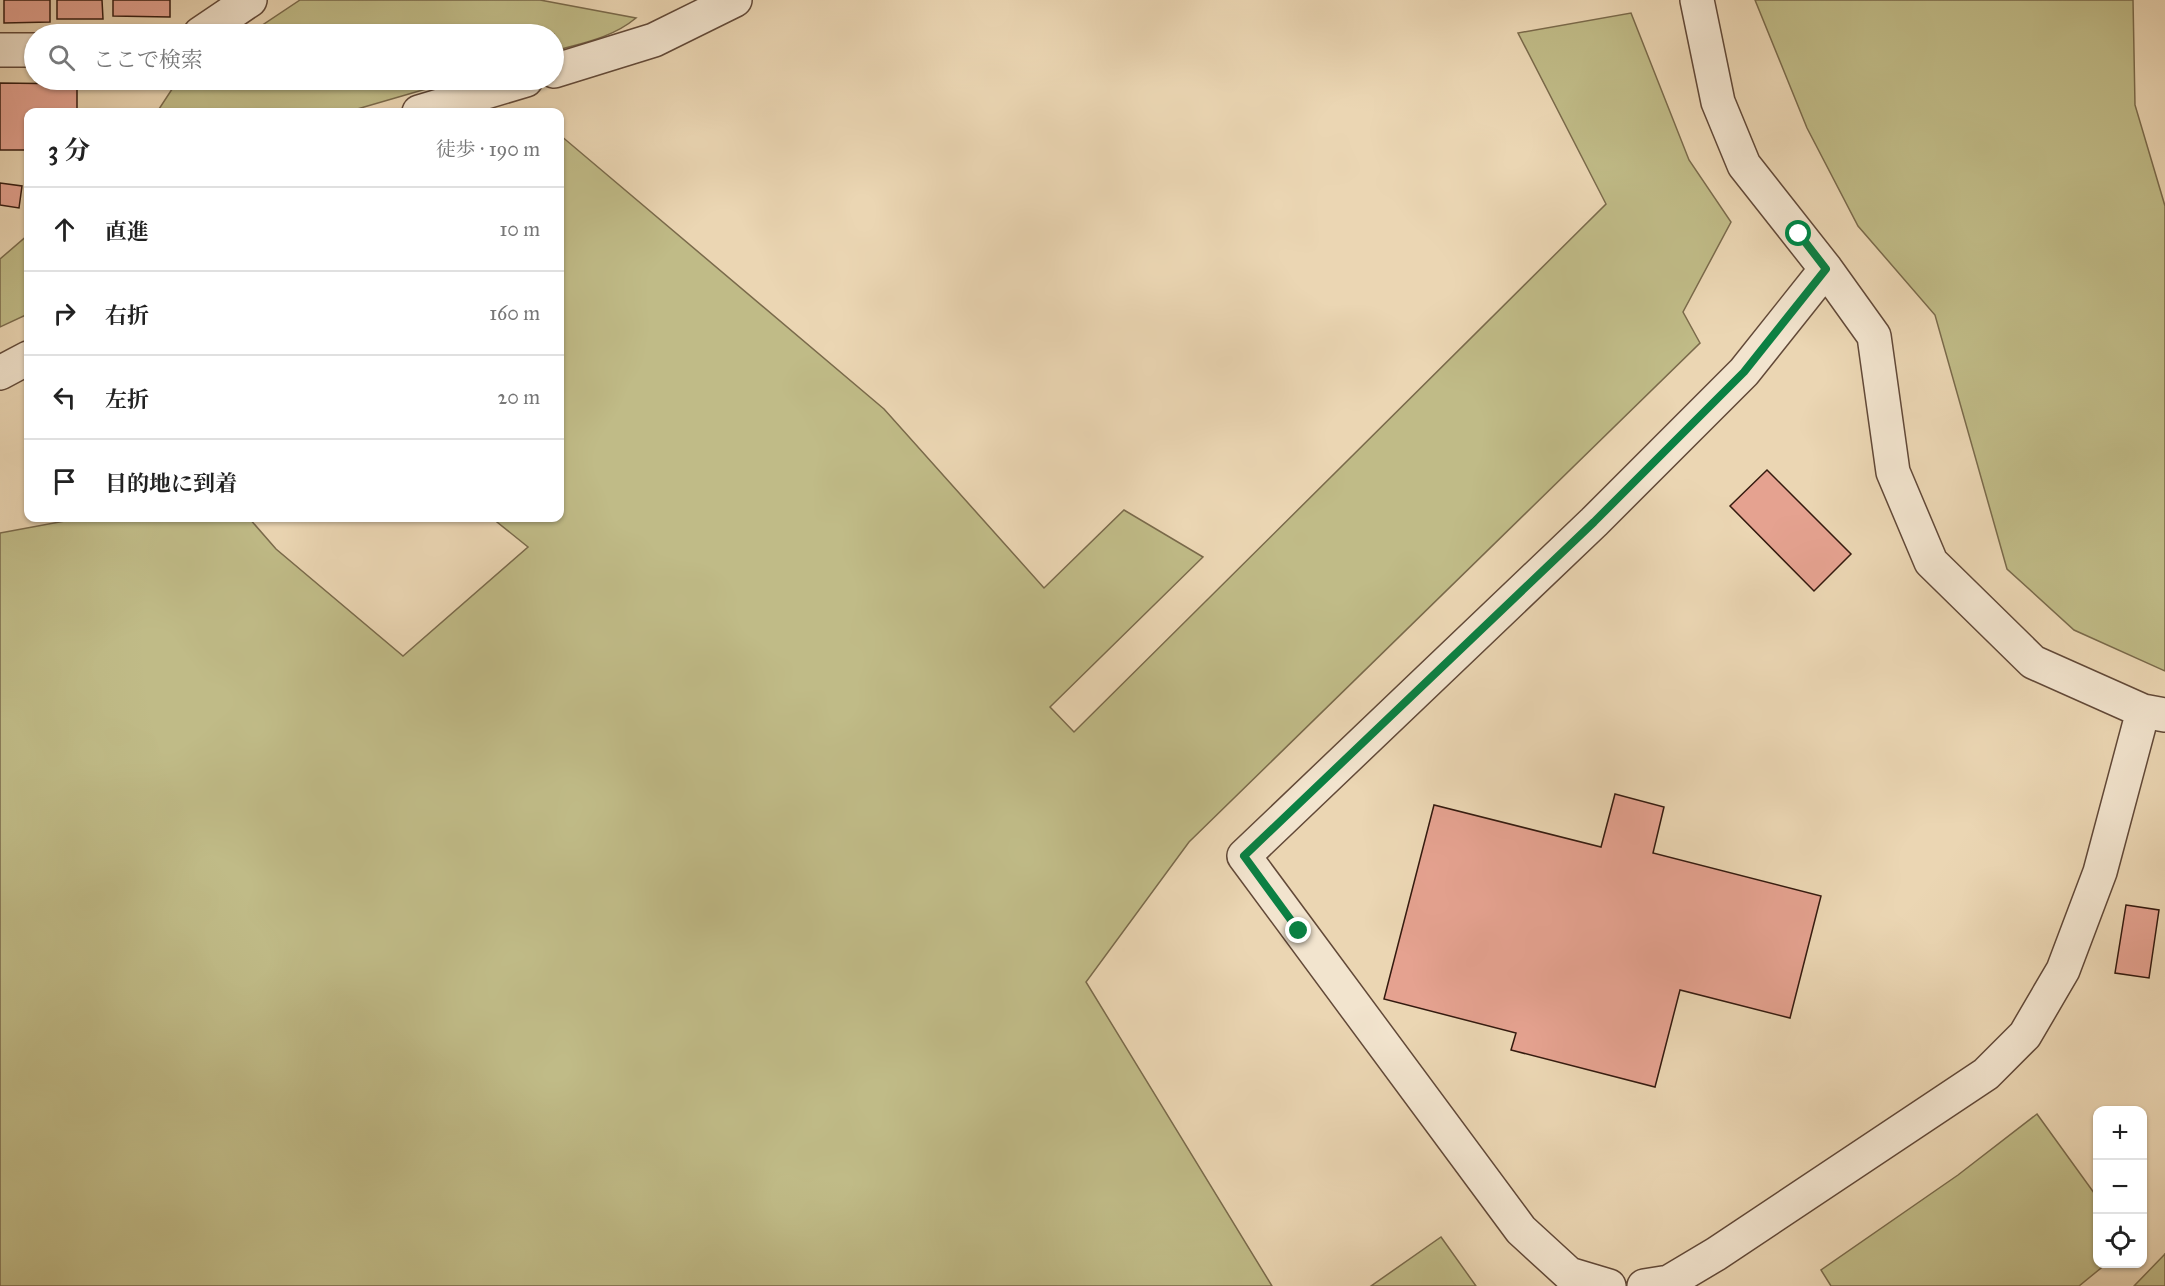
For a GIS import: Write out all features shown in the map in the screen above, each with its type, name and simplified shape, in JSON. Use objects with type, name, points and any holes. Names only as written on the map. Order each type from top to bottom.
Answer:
[{"type":"street","points":[[215,24],[250,0]]},
{"type":"street","points":[[564,68],[654,40],[735,0]]},
{"type":"street","points":[[1644,1286],[1669,1282],[1716,1254],[1986,1074],[2025,1035],[2062,970],[2100,872],[2154,713],[2033,662],[1931,562],[1893,472],[1874,336],[1826,269],[1744,165],[1718,102],[1697,0]]},
{"type":"street","points":[[0,50],[24,50]]},
{"type":"street","points":[[432,108],[493,90]]},
{"type":"street","points":[[1609,1286],[1569,1274],[1521,1230],[1244,856],[1594,522],[1744,372],[1826,269]]},
{"type":"street","points":[[0,372],[24,360]]},
{"type":"shaded area","points":[[300,0],[540,0],[636,18],[607,35],[564,48],[564,24],[264,24]]},
{"type":"shaded area","points":[[1755,0],[2133,0],[2135,105],[2165,206],[2165,671],[2074,630],[2007,569],[1935,315],[1858,226],[1807,128]]},
{"type":"shaded area","points":[[1631,13],[1689,160],[1731,222],[1683,312],[1700,343],[1189,842],[1086,982],[1272,1286],[0,1286],[0,533],[59,522],[252,522],[276,549],[403,656],[528,547],[497,522],[564,522],[564,138],[884,409],[1044,588],[1124,510],[1203,557],[1050,707],[1074,732],[1606,204],[1518,33]]},
{"type":"shaded area","points":[[171,90],[423,90],[361,108],[160,108]]},
{"type":"shaded area","points":[[24,238],[24,316],[0,327],[0,259]]},
{"type":"shaded area","points":[[2037,1114],[2093,1191],[2093,1268],[2101,1268],[2079,1286],[1831,1286],[1821,1270],[1958,1175]]},
{"type":"shaded area","points":[[1441,1237],[1476,1286],[1371,1286]]},
{"type":"shaded area","points":[[2165,1254],[2165,1286],[2134,1286]]},
{"type":"building","points":[[4,0],[50,0],[50,22],[4,23]]},
{"type":"building","points":[[57,0],[102,0],[103,19],[57,19]]},
{"type":"building","points":[[113,0],[170,0],[170,17],[113,16]]},
{"type":"building","points":[[0,83],[24,83],[24,90],[77,90],[77,108],[24,108],[24,150],[0,150]]},
{"type":"building","points":[[0,183],[22,186],[19,208],[0,205]]},
{"type":"building","points":[[1767,470],[1851,554],[1814,591],[1730,506]]},
{"type":"building","points":[[1615,794],[1664,807],[1653,853],[1821,896],[1790,1018],[1680,990],[1655,1087],[1511,1050],[1516,1033],[1384,999],[1434,805],[1601,847]]},
{"type":"building","points":[[2126,905],[2159,910],[2149,978],[2115,973]]},
{"type":"route","points":[[1299,931],[1244,856],[1594,522],[1744,372],[1826,269],[1799,234]]}]
